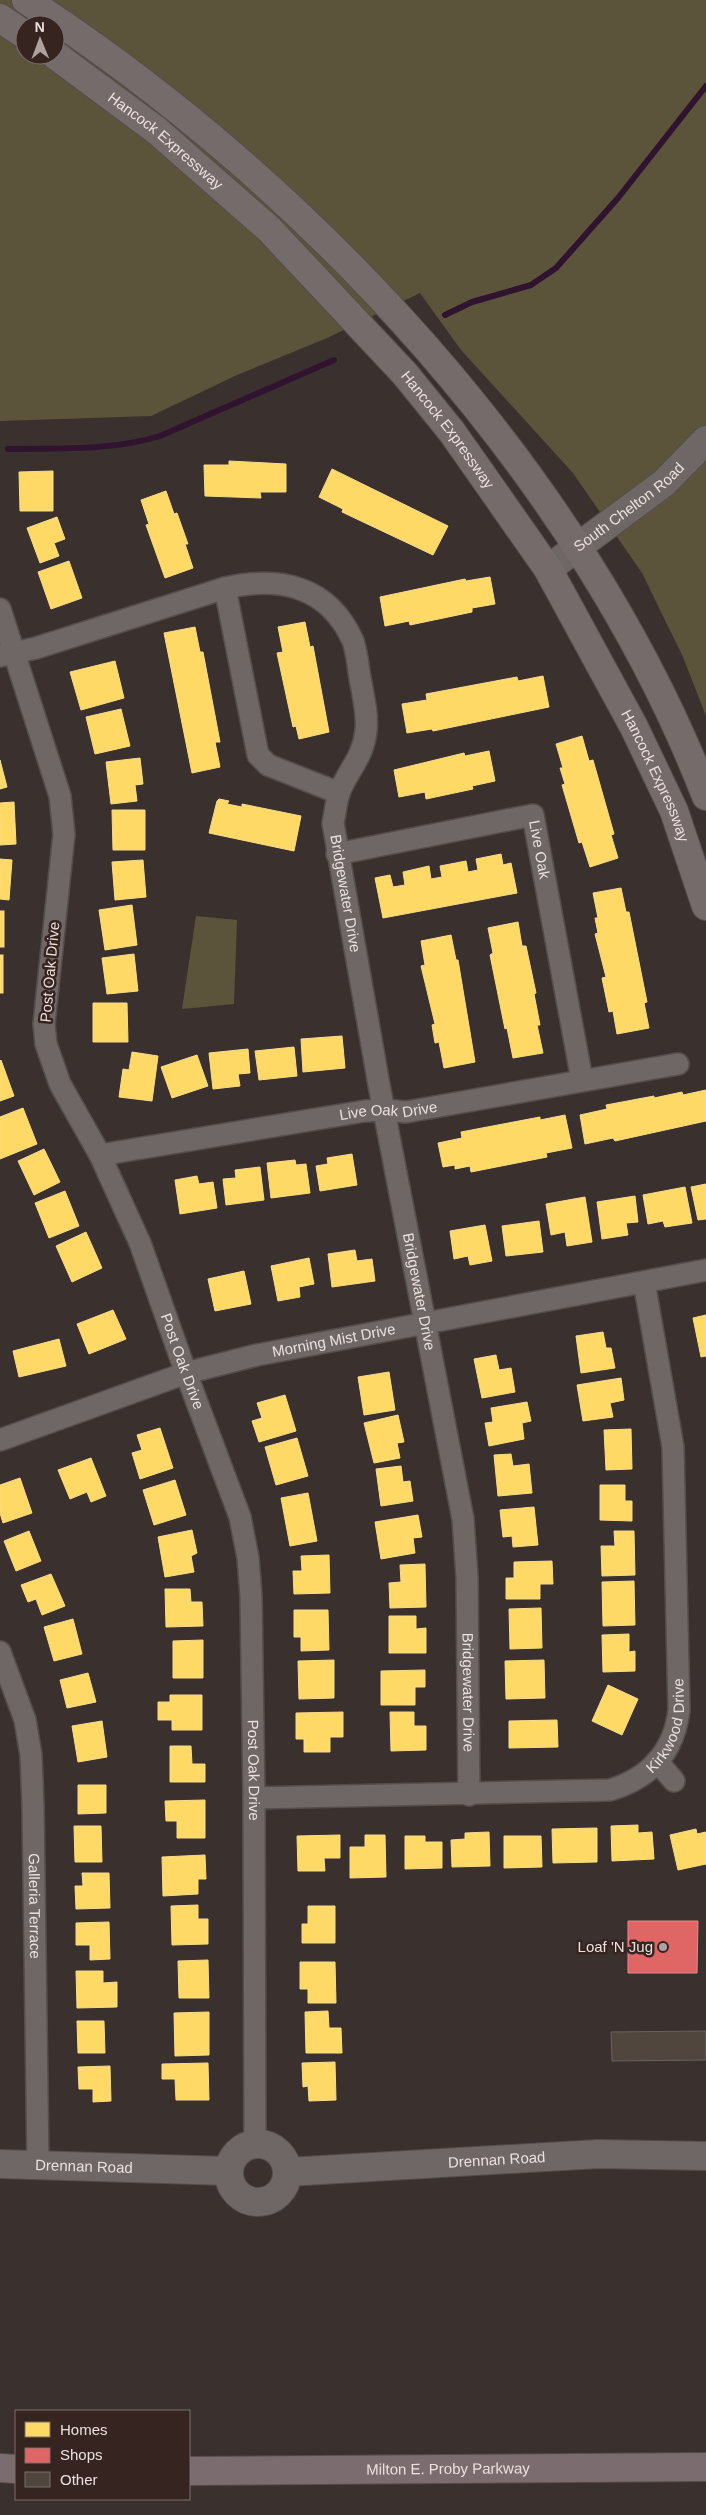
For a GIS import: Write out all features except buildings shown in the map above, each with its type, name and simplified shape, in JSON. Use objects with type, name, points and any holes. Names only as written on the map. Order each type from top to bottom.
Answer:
[{"type":"highway","name":"Milton E. Proby Parkway","points":[[190,2471],[706,2467]]},
{"type":"highway","points":[[0,2468],[15,2469]]},
{"type":"main road","name":"Hancock Expressway","points":[[26,0],[84,38],[193,121],[306,223],[448,372],[483,415],[577,547],[603,587],[638,650],[690,755],[706,796]]},
{"type":"main road","points":[[0,18],[15,28]]},
{"type":"main road","name":"Hancock Expressway","points":[[65,62],[156,130],[227,190],[311,272],[406,374],[452,432],[548,569],[634,727],[670,803],[706,906]]},
{"type":"street","name":"South Chelton Road","points":[[548,569],[664,483],[706,440]]},
{"type":"street","name":"Bridgewater Drive","points":[[7,654],[36,648],[225,588],[252,582],[279,582],[305,590],[324,603],[341,620],[354,642],[364,700],[366,730],[362,753],[339,793],[333,823],[384,1110],[462,1519],[467,1577],[469,1794]]},
{"type":"street","points":[[225,588],[258,754],[268,765],[339,793]]},
{"type":"street","name":"Post Oak Drive","points":[[0,609],[7,654],[60,796],[63,813],[64,834],[44,1024],[46,1044],[60,1084],[100,1155],[140,1243],[240,1517],[248,1558],[254,1798],[255,2144]]},
{"type":"street","name":"Live Oak","points":[[337,854],[533,815],[582,1080]]},
{"type":"street","name":"Live Oak Drive","points":[[100,1155],[365,1111],[406,1112],[678,1064]]},
{"type":"street","name":"Morning Mist Drive","points":[[0,1440],[186,1373],[257,1355],[706,1270]]},
{"type":"street","name":"Kirkwood Drive","points":[[254,1798],[610,1790],[629,1784],[646,1773],[670,1746],[677,1727],[679,1710],[675,1480],[669,1415],[644,1282]]},
{"type":"street","name":"Galleria Terrace","points":[[0,1652],[25,1720],[30,1755],[34,1816],[38,2165]]},
{"type":"street","points":[[657,1761],[674,1782]]},
{"type":"street","points":[[255,2144],[274,2148],[281,2154],[287,2172],[282,2190],[276,2197],[258,2202],[240,2197],[229,2181],[228,2171],[230,2163],[240,2150],[255,2144]]},
{"type":"street","name":"Drennan Road","points":[[287,2172],[598,2154],[706,2156]]},
{"type":"street","name":"Drennan Road","points":[[0,2164],[228,2171]]},
{"type":"shaded area","points":[[0,0],[706,0],[706,716],[683,657],[642,573],[573,473],[461,350],[420,293],[327,338],[237,375],[151,416],[0,421]]},
{"type":"shaded area","points":[[196,916],[237,920],[234,1004],[182,1009]]},
{"type":"waterway","points":[[445,315],[472,302],[531,285],[556,268],[618,198],[706,86]]},
{"type":"waterway","points":[[8,449],[104,446],[141,441],[160,436],[334,360]]},
{"type":"place","name":"Loaf 'N Jug","points":[[663,1947]]}]
